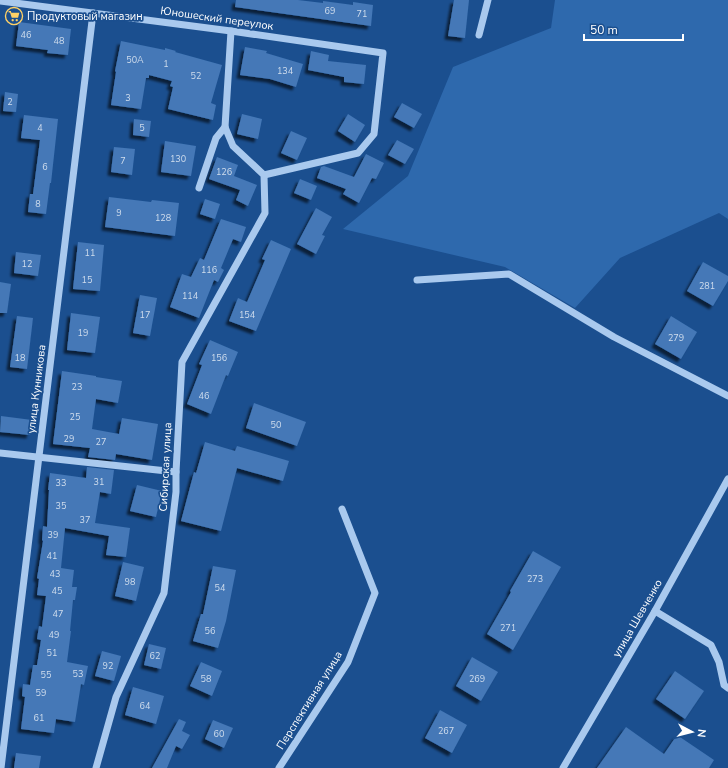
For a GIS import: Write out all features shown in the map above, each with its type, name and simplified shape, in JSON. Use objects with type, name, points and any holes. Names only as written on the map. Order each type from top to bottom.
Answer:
[{"type":"street","points":[[479,35],[488,0]]},
{"type":"street","name":"Юношеский переулок","points":[[0,1],[231,31],[382,53],[374,134],[358,153],[264,175]]},
{"type":"street","name":"улица Кунникова","points":[[1,768],[93,13]]},
{"type":"street","points":[[231,31],[225,127],[233,146],[264,175]]},
{"type":"street","points":[[199,188],[216,138],[225,127]]},
{"type":"street","name":"Сибирская улица","points":[[96,768],[116,697],[164,593],[176,492],[182,362],[265,213],[264,175]]},
{"type":"street","points":[[416,280],[509,274],[614,337],[728,396]]},
{"type":"street","points":[[0,453],[176,472]]},
{"type":"street","name":"улица Шевченко","points":[[563,768],[728,479]]},
{"type":"street","name":"Перспективная улица","points":[[279,768],[348,662],[374,593],[342,509]]},
{"type":"street","points":[[654,611],[711,645],[719,662],[724,685],[728,688]]},
{"type":"shaded area","points":[[555,0],[728,0],[728,219],[719,213],[620,258],[575,308],[505,267],[343,229],[408,176],[453,67],[551,28]]},
{"type":"building","points":[[236,0],[298,0],[323,3],[323,1],[353,5],[353,2],[373,5],[371,26],[235,7]]},
{"type":"building","points":[[454,0],[469,0],[465,38],[448,36]]},
{"type":"building","points":[[19,22],[71,29],[68,55],[47,53],[48,50],[16,46]]},
{"type":"building","points":[[121,41],[165,50],[165,48],[222,65],[211,103],[216,105],[213,120],[168,109],[173,87],[170,86],[172,81],[149,75],[149,78],[146,78],[141,109],[111,105],[115,71]]},
{"type":"building","points":[[245,47],[267,51],[266,53],[303,64],[296,87],[270,79],[240,75]]},
{"type":"building","points":[[311,51],[329,55],[328,61],[366,65],[364,84],[344,82],[344,77],[308,70]]},
{"type":"building","points":[[5,92],[18,94],[16,112],[3,111]]},
{"type":"building","points":[[402,103],[422,114],[414,128],[394,117]]},
{"type":"building","points":[[242,114],[262,119],[258,139],[237,134]]},
{"type":"building","points":[[348,114],[365,125],[355,142],[338,131]]},
{"type":"building","points":[[24,115],[58,119],[46,214],[28,212],[30,194],[33,194],[40,140],[21,138]]},
{"type":"building","points":[[134,119],[151,121],[149,137],[133,135]]},
{"type":"building","points":[[291,131],[307,138],[297,160],[281,153]]},
{"type":"building","points":[[397,140],[414,149],[405,164],[388,155]]},
{"type":"building","points":[[165,141],[196,146],[191,176],[161,172]]},
{"type":"building","points":[[114,147],[135,149],[132,175],[111,172]]},
{"type":"building","points":[[366,154],[384,163],[376,179],[372,178],[359,203],[343,194],[346,189],[317,178],[321,167],[324,166],[354,177]]},
{"type":"building","points":[[217,157],[238,165],[234,176],[257,185],[248,206],[236,200],[240,190],[209,179]]},
{"type":"building","points":[[300,179],[317,186],[311,200],[294,193]]},
{"type":"building","points":[[109,197],[151,202],[152,200],[179,203],[175,236],[105,227]]},
{"type":"building","points":[[205,199],[220,204],[215,219],[200,214]]},
{"type":"building","points":[[316,208],[332,217],[322,235],[325,236],[316,254],[297,244]]},
{"type":"building","points":[[221,219],[246,227],[241,242],[233,239],[221,268],[224,270],[218,282],[214,280],[199,318],[170,307],[182,274],[191,277],[200,258],[204,260]]},
{"type":"building","points":[[271,240],[291,249],[256,331],[229,321],[238,298],[247,302],[265,260],[262,259]]},
{"type":"building","points":[[78,242],[104,245],[100,291],[73,289]]},
{"type":"building","points":[[16,252],[41,255],[38,276],[14,273]]},
{"type":"building","points":[[703,262],[728,276],[728,281],[713,306],[687,291]]},
{"type":"building","points":[[0,282],[11,284],[7,313],[0,313]]},
{"type":"building","points":[[140,295],[157,298],[150,336],[133,333]]},
{"type":"building","points":[[71,313],[100,317],[95,353],[67,350]]},
{"type":"building","points":[[17,316],[33,318],[27,369],[10,367]]},
{"type":"building","points":[[671,316],[697,332],[681,359],[655,344]]},
{"type":"building","points":[[210,340],[238,352],[228,376],[226,375],[211,414],[187,404],[202,365],[199,364]]},
{"type":"building","points":[[62,371],[122,381],[118,403],[96,399],[92,429],[119,434],[122,418],[158,424],[152,460],[116,454],[115,460],[88,457],[90,448],[53,444]]},
{"type":"building","points":[[254,403],[306,422],[297,446],[246,428]]},
{"type":"building","points":[[1,416],[32,420],[30,435],[0,432]]},
{"type":"building","points":[[205,442],[235,451],[237,446],[289,461],[283,481],[237,468],[221,531],[181,521],[194,472],[196,473]]},
{"type":"building","points":[[87,467],[114,470],[111,494],[100,492],[95,523],[130,528],[126,557],[106,555],[109,536],[65,528],[61,568],[74,570],[72,587],[77,587],[75,600],[73,600],[67,662],[88,666],[84,685],[81,684],[75,722],[56,719],[54,733],[21,729],[25,697],[22,696],[23,684],[30,685],[33,665],[37,665],[41,640],[37,639],[39,626],[42,627],[46,596],[37,595],[39,579],[37,578],[43,541],[43,526],[47,527],[50,473],[86,478]]},
{"type":"building","points":[[137,485],[162,491],[156,517],[130,511]]},
{"type":"building","points":[[533,551],[561,567],[513,650],[487,634]]},
{"type":"building","points":[[123,562],[144,567],[136,601],[115,596]]},
{"type":"building","points":[[213,566],[236,570],[226,621],[218,648],[193,641],[201,614],[203,614]]},
{"type":"building","points":[[149,644],[166,648],[161,669],[144,665]]},
{"type":"building","points":[[102,651],[121,656],[114,681],[95,676]]},
{"type":"building","points":[[472,657],[498,672],[481,701],[456,686]]},
{"type":"building","points":[[201,662],[222,671],[212,696],[190,686]]},
{"type":"building","points":[[675,671],[704,691],[685,719],[656,699]]},
{"type":"building","points":[[133,687],[164,696],[156,724],[125,715]]},
{"type":"building","points":[[440,710],[467,725],[452,753],[425,738]]},
{"type":"building","points":[[179,719],[186,722],[182,731],[190,735],[182,749],[176,746],[167,768],[152,768]]},
{"type":"building","points":[[213,720],[233,728],[224,748],[205,739]]},
{"type":"building","points":[[626,727],[664,754],[677,735],[714,760],[709,768],[597,768]]},
{"type":"building","points":[[16,753],[41,756],[39,768],[14,768]]},
{"type":"place","name":"Продуктовый магазин","points":[[14,16]]}]
